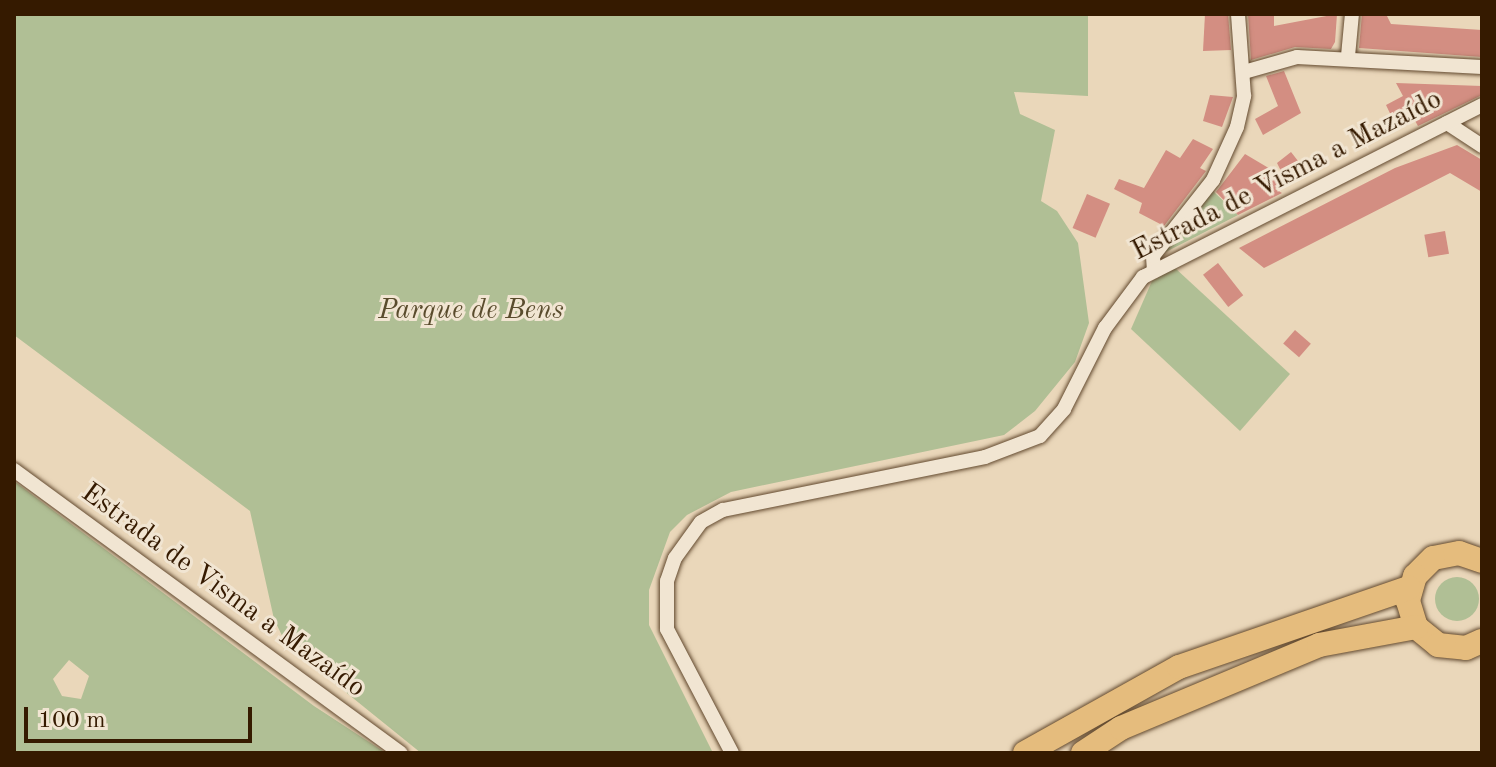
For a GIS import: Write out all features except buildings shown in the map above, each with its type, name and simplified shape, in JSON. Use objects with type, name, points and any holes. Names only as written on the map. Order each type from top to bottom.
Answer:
[{"type":"highway","points":[[1025,753],[1179,667],[1409,588],[1433,558],[1459,553],[1482,561]]},
{"type":"highway","points":[[1409,588],[1416,627]]},
{"type":"highway","points":[[1083,753],[1121,728],[1319,645],[1416,627],[1452,649],[1482,641]]},
{"type":"street","points":[[1154,271],[1153,256],[1228,153],[1244,96],[1238,14]]},
{"type":"street","points":[[1348,56],[1352,14]]},
{"type":"street","points":[[1244,72],[1297,57],[1348,56],[1482,67]]},
{"type":"street","name":"Estrada de Visma a Mazaído","points":[[732,753],[676,652],[664,606],[675,558],[701,522],[723,510],[985,457],[1040,436],[1069,401],[1118,307],[1154,271],[1482,105]]},
{"type":"street","points":[[1447,123],[1482,146]]},
{"type":"street","name":"Estrada de Visma a Mazaído","points":[[14,470],[401,753]]},
{"type":"green space","name":"Parque de Bens","points":[[14,14],[1088,14],[1088,96],[1014,92],[1020,114],[1055,130],[1041,201],[1057,211],[1078,243],[1089,323],[1075,362],[1035,411],[1004,435],[731,492],[687,515],[670,532],[649,590],[649,625],[713,753],[421,753],[286,644],[274,619],[250,511],[14,335]]},
{"type":"green space","points":[[1211,189],[1238,215],[1160,255]]},
{"type":"green space","points":[[1175,268],[1290,374],[1240,431],[1131,329],[1152,281]]},
{"type":"green space","points":[[14,481],[314,706],[386,753],[14,753]],"holes":[[[69,660],[89,676],[81,699],[62,696],[53,679]]]},
{"type":"green space","points":[[1457,577],[1472,584],[1479,599],[1472,614],[1457,621],[1442,614],[1435,599],[1442,584]]}]
